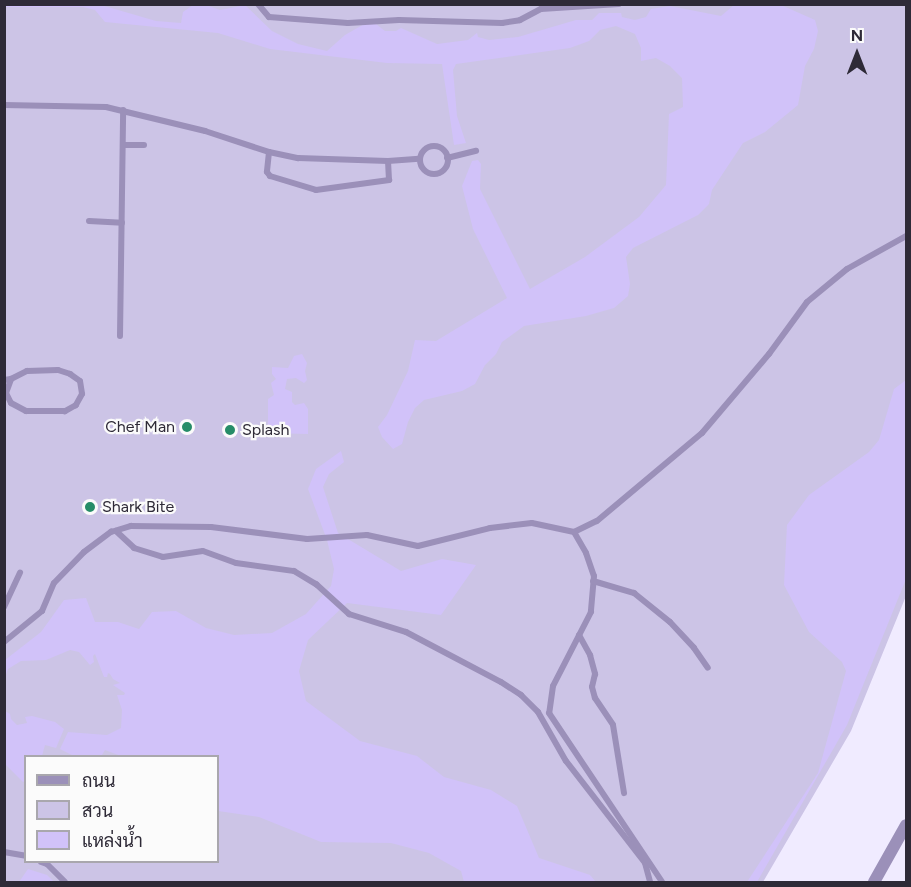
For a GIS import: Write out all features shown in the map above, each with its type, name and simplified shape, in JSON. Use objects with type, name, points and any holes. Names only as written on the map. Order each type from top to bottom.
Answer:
[{"type":"street","points":[[874,882],[906,825]]},
{"type":"lane","points":[[258,4],[269,17],[348,23],[399,20],[502,23],[520,20],[541,9],[619,4]]},
{"type":"lane","points":[[4,105],[98,106],[123,110],[205,131],[269,152],[298,158],[388,161],[419,159]]},
{"type":"lane","points":[[120,336],[123,110]]},
{"type":"lane","points":[[123,145],[144,145]]},
{"type":"lane","points":[[435,146],[444,151],[447,158],[443,171],[432,174],[423,169],[419,159],[424,149],[435,146]]},
{"type":"lane","points":[[447,158],[476,151]]},
{"type":"lane","points":[[269,152],[267,172],[270,176],[316,190],[389,180],[388,161]]},
{"type":"lane","points":[[89,221],[122,223]]},
{"type":"lane","points":[[4,642],[42,611],[54,583],[84,552],[116,531],[131,526],[211,527],[307,539],[367,535],[418,546],[490,528],[532,524],[574,532],[597,521],[702,433],[769,354],[807,302],[847,268],[906,236]]},
{"type":"lane","points":[[58,370],[80,381],[82,394],[76,405],[65,411],[26,411],[8,402],[6,393],[8,380],[27,371],[58,370]]},
{"type":"lane","points":[[116,531],[134,548],[142,548],[163,556],[203,551],[236,562],[294,571],[316,584],[349,614],[406,632],[508,686],[538,712],[566,761],[645,863],[650,882]]},
{"type":"lane","points":[[574,532],[586,553],[593,581],[591,612],[553,686],[549,713],[662,882]]},
{"type":"lane","points":[[4,607],[20,572]]},
{"type":"lane","points":[[593,581],[634,593],[678,631],[708,668]]},
{"type":"lane","points":[[579,635],[590,655],[595,674],[592,687],[595,698],[613,725],[624,793]]},
{"type":"lane","points":[[4,852],[24,856]]},
{"type":"lane","points":[[45,863],[64,882]]},
{"type":"green space","points":[[5,5],[906,5],[906,596],[851,731],[763,882],[5,882]]},
{"type":"water","points":[[4,5],[101,5],[156,21],[181,23],[183,12],[193,5],[206,5],[220,10],[245,5],[272,31],[298,44],[327,51],[345,35],[366,23],[376,24],[385,31],[396,31],[401,28],[437,44],[468,40],[477,33],[478,37],[489,40],[518,37],[576,20],[592,20],[599,13],[621,13],[622,17],[635,20],[646,17],[651,9],[670,6],[721,16],[734,5],[781,5],[815,20],[818,31],[814,49],[805,66],[798,105],[765,132],[743,143],[712,190],[709,204],[698,215],[633,248],[626,257],[630,284],[628,296],[614,308],[586,316],[524,326],[502,342],[496,354],[485,365],[475,384],[462,391],[424,400],[415,408],[408,422],[402,444],[393,449],[382,437],[378,427],[387,415],[408,371],[415,340],[436,341],[507,298],[473,229],[462,186],[472,161],[478,160],[481,164],[480,189],[530,289],[585,257],[639,217],[666,185],[669,114],[683,107],[682,78],[670,66],[656,58],[641,61],[641,48],[635,34],[616,26],[600,30],[589,41],[570,48],[456,64],[453,70],[457,116],[466,143],[454,145],[442,64],[387,63],[270,49],[218,33],[105,22],[95,10],[83,7],[5,7]]},
{"type":"water","points":[[302,354],[307,363],[305,371],[307,380],[304,383],[296,378],[287,379],[285,389],[292,392],[292,402],[295,405],[304,403],[308,409],[308,434],[268,433],[268,399],[274,395],[271,383],[276,379],[272,374],[272,367],[288,368],[294,356]]},
{"type":"water","points":[[906,380],[906,579],[847,725],[757,882],[747,882],[818,773],[846,671],[842,662],[809,632],[784,585],[787,525],[809,495],[869,452],[879,440],[894,389]]},
{"type":"water","points":[[341,451],[344,462],[329,474],[323,487],[338,533],[401,571],[442,559],[476,565],[441,615],[347,603],[308,640],[299,671],[306,701],[360,741],[417,756],[444,777],[491,790],[517,806],[539,858],[590,875],[596,882],[464,882],[461,871],[429,853],[391,843],[321,842],[259,817],[219,811],[219,755],[118,755],[105,750],[102,755],[72,755],[60,749],[68,732],[107,735],[121,728],[122,710],[117,695],[125,693],[113,685],[120,683],[110,674],[104,677],[95,654],[94,662],[90,665],[79,652],[70,650],[46,660],[21,661],[8,669],[5,677],[5,660],[41,632],[64,600],[86,598],[95,622],[118,622],[139,629],[152,612],[176,611],[206,628],[234,635],[272,633],[306,614],[331,586],[334,569],[327,540],[308,489],[316,469]]},
{"type":"water","points":[[5,711],[10,714],[11,719],[17,725],[27,723],[25,717],[32,716],[55,722],[64,729],[56,748],[45,745],[42,755],[24,755],[24,782],[5,764]]},
{"type":"water","points":[[28,869],[47,875],[54,882],[19,882]]},
{"type":"place","name":"Chef Man","points":[[187,427]]},
{"type":"place","name":"Splash","points":[[230,430]]},
{"type":"place","name":"Shark Bite","points":[[90,507]]}]
